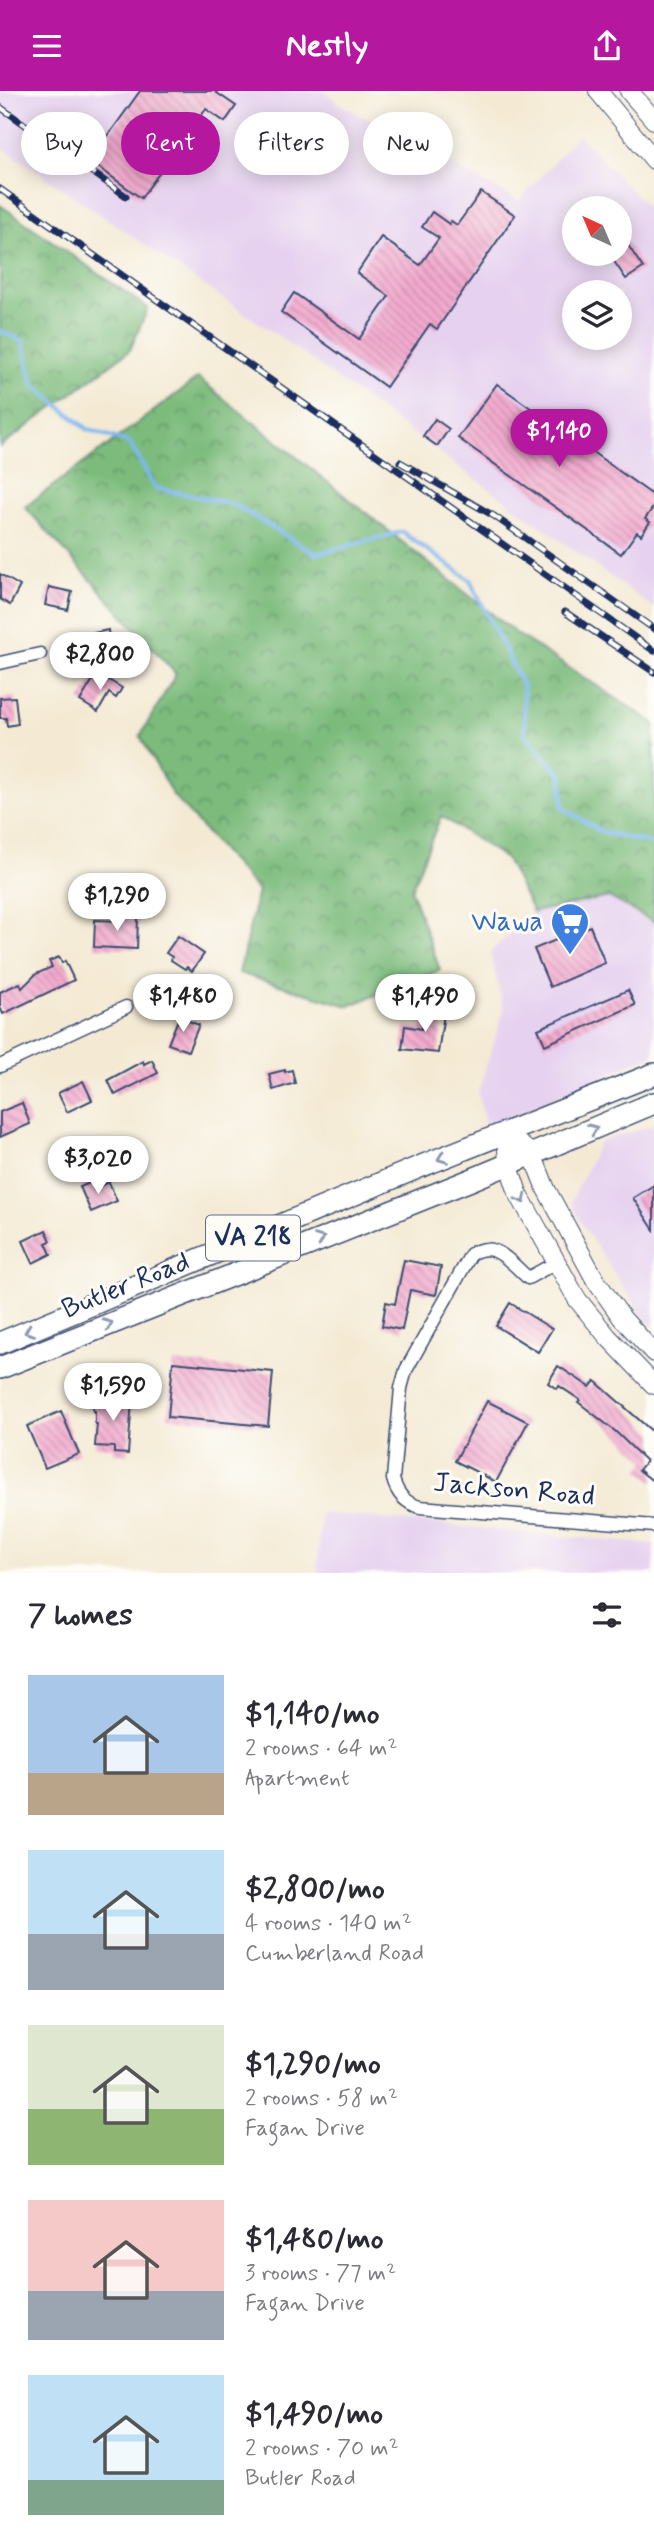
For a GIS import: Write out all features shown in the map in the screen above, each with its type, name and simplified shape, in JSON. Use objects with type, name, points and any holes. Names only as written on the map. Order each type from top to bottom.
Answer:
[{"type":"main road","points":[[598,91],[654,160]]},
{"type":"main road","points":[[629,91],[654,120]]},
{"type":"main road","name":"VA 218","points":[[506,1134],[654,1074]]},
{"type":"main road","name":"VA 218","points":[[508,1163],[654,1104]]},
{"type":"main road","points":[[506,1134],[532,1154],[546,1189],[583,1258],[622,1318],[654,1353]]},
{"type":"main road","points":[[506,1134],[508,1163],[518,1193],[577,1299],[608,1337],[654,1385]]},
{"type":"main road","name":"Butler Road","points":[[0,1343],[424,1165],[506,1134]]},
{"type":"main road","name":"Butler Road","points":[[0,1368],[508,1163]]},
{"type":"main road","points":[[622,1318],[654,1335]]},
{"type":"street","points":[[0,663],[40,654]]},
{"type":"street","points":[[0,1066],[126,1007]]},
{"type":"street","name":"Jackson Road","points":[[557,1262],[528,1278],[497,1251],[488,1248],[471,1254],[406,1370],[401,1388],[393,1479],[396,1489],[403,1499],[420,1507],[654,1526]]},
{"type":"shaded area","points":[[0,91],[324,91],[340,104],[363,116],[363,175],[453,175],[453,165],[519,201],[578,135],[654,214],[654,608],[281,338],[42,175],[107,175],[107,112],[21,112],[21,160],[0,146]]},
{"type":"shaded area","points":[[609,897],[654,922],[654,1054],[486,1127],[478,1092],[504,1010],[490,952],[533,912]]},
{"type":"shaded area","points":[[654,1125],[654,1324],[647,1323],[583,1226],[571,1202],[600,1141]]},
{"type":"shaded area","points":[[321,1513],[654,1545],[654,1573],[317,1573]]},
{"type":"green space","points":[[0,205],[148,308],[130,350],[0,447]]},
{"type":"green space","points":[[198,378],[517,634],[654,723],[654,922],[609,897],[533,912],[506,859],[441,816],[411,890],[440,970],[348,1006],[239,973],[258,891],[172,794],[140,736],[176,674],[25,507]]},
{"type":"building","points":[[140,91],[214,91],[236,106],[225,122],[220,119],[220,112],[206,109],[204,112],[125,112]]},
{"type":"building","points":[[121,118],[121,175],[158,175],[141,198],[107,173],[107,137]]},
{"type":"building","points":[[481,192],[515,215],[437,329],[430,324],[386,387],[281,312],[294,293],[359,339],[389,296],[357,273],[381,237],[420,265],[439,238],[422,227],[432,212],[449,224],[451,221],[457,225]]},
{"type":"building","points":[[632,251],[643,268],[626,279],[617,266],[632,266]]},
{"type":"building","points":[[497,384],[654,496],[654,506],[645,519],[650,522],[641,535],[637,532],[621,554],[458,438]]},
{"type":"building","points":[[435,419],[449,429],[437,446],[423,436]]},
{"type":"building","points":[[0,574],[20,586],[10,605],[0,599]]},
{"type":"building","points":[[49,587],[72,592],[68,610],[45,605]]},
{"type":"building","points":[[108,630],[109,638],[113,637],[115,647],[123,645],[126,660],[100,666],[94,633]]},
{"type":"building","points":[[97,673],[122,688],[116,698],[109,693],[98,712],[80,701]]},
{"type":"building","points":[[15,697],[18,724],[7,726],[6,718],[0,718],[0,698]]},
{"type":"building","points":[[123,916],[138,916],[137,949],[94,947],[95,920],[123,921]]},
{"type":"building","name":"Wawa","points":[[590,926],[605,963],[550,987],[534,949]]},
{"type":"building","points":[[178,936],[204,954],[192,971],[171,960],[172,957],[166,953]]},
{"type":"building","points":[[59,957],[62,963],[65,961],[74,980],[3,1014],[0,992],[20,983],[22,988],[36,974],[52,967],[49,961]]},
{"type":"building","name":"Wawa","points":[[628,990],[635,1005],[545,1045],[538,1029]]},
{"type":"building","points":[[424,1011],[444,1014],[438,1053],[402,1049],[405,1026],[422,1029]]},
{"type":"building","points":[[179,1017],[199,1025],[188,1051],[168,1044]]},
{"type":"building","points":[[152,1060],[158,1073],[115,1095],[108,1080],[143,1061],[144,1064]]},
{"type":"building","points":[[292,1070],[295,1083],[273,1090],[269,1074]]},
{"type":"building","points":[[83,1081],[92,1100],[67,1112],[58,1093]]},
{"type":"building","points":[[22,1103],[30,1124],[0,1137],[0,1112]]},
{"type":"building","points":[[92,1182],[94,1189],[109,1182],[117,1201],[91,1212],[80,1187]]},
{"type":"building","points":[[654,1185],[654,1230],[633,1198]]},
{"type":"building","points":[[46,1230],[51,1241],[46,1243],[51,1254],[33,1263],[23,1241]]},
{"type":"building","points":[[404,1260],[441,1267],[436,1295],[410,1290],[402,1330],[382,1326],[386,1302],[395,1304]]},
{"type":"building","points":[[510,1303],[552,1329],[538,1352],[496,1326]]},
{"type":"building","points":[[173,1362],[273,1372],[268,1426],[168,1417]]},
{"type":"building","points":[[558,1366],[590,1387],[595,1381],[654,1433],[654,1482],[639,1470],[646,1461],[615,1431],[578,1402],[580,1400],[559,1386],[557,1389],[548,1383]]},
{"type":"building","points":[[94,1396],[132,1400],[128,1454],[114,1453],[114,1447],[95,1446],[97,1424],[93,1411]]},
{"type":"building","points":[[487,1401],[528,1422],[496,1482],[455,1461]]},
{"type":"building","points":[[61,1411],[79,1454],[45,1468],[27,1426]]},
{"type":"waterway","points":[[0,331],[23,341],[33,384],[87,429],[130,443],[155,488],[233,504],[316,554],[402,532],[470,580],[523,686],[525,734],[562,776],[563,808],[602,832],[654,844]]},
{"type":"railway","points":[[0,107],[126,196]]},
{"type":"railway","points":[[0,189],[654,651]]},
{"type":"railway","points":[[400,462],[494,516],[654,629]]},
{"type":"railway","points":[[565,612],[654,672]]},
{"type":"place","name":"Wawa","points":[[570,956]]}]
